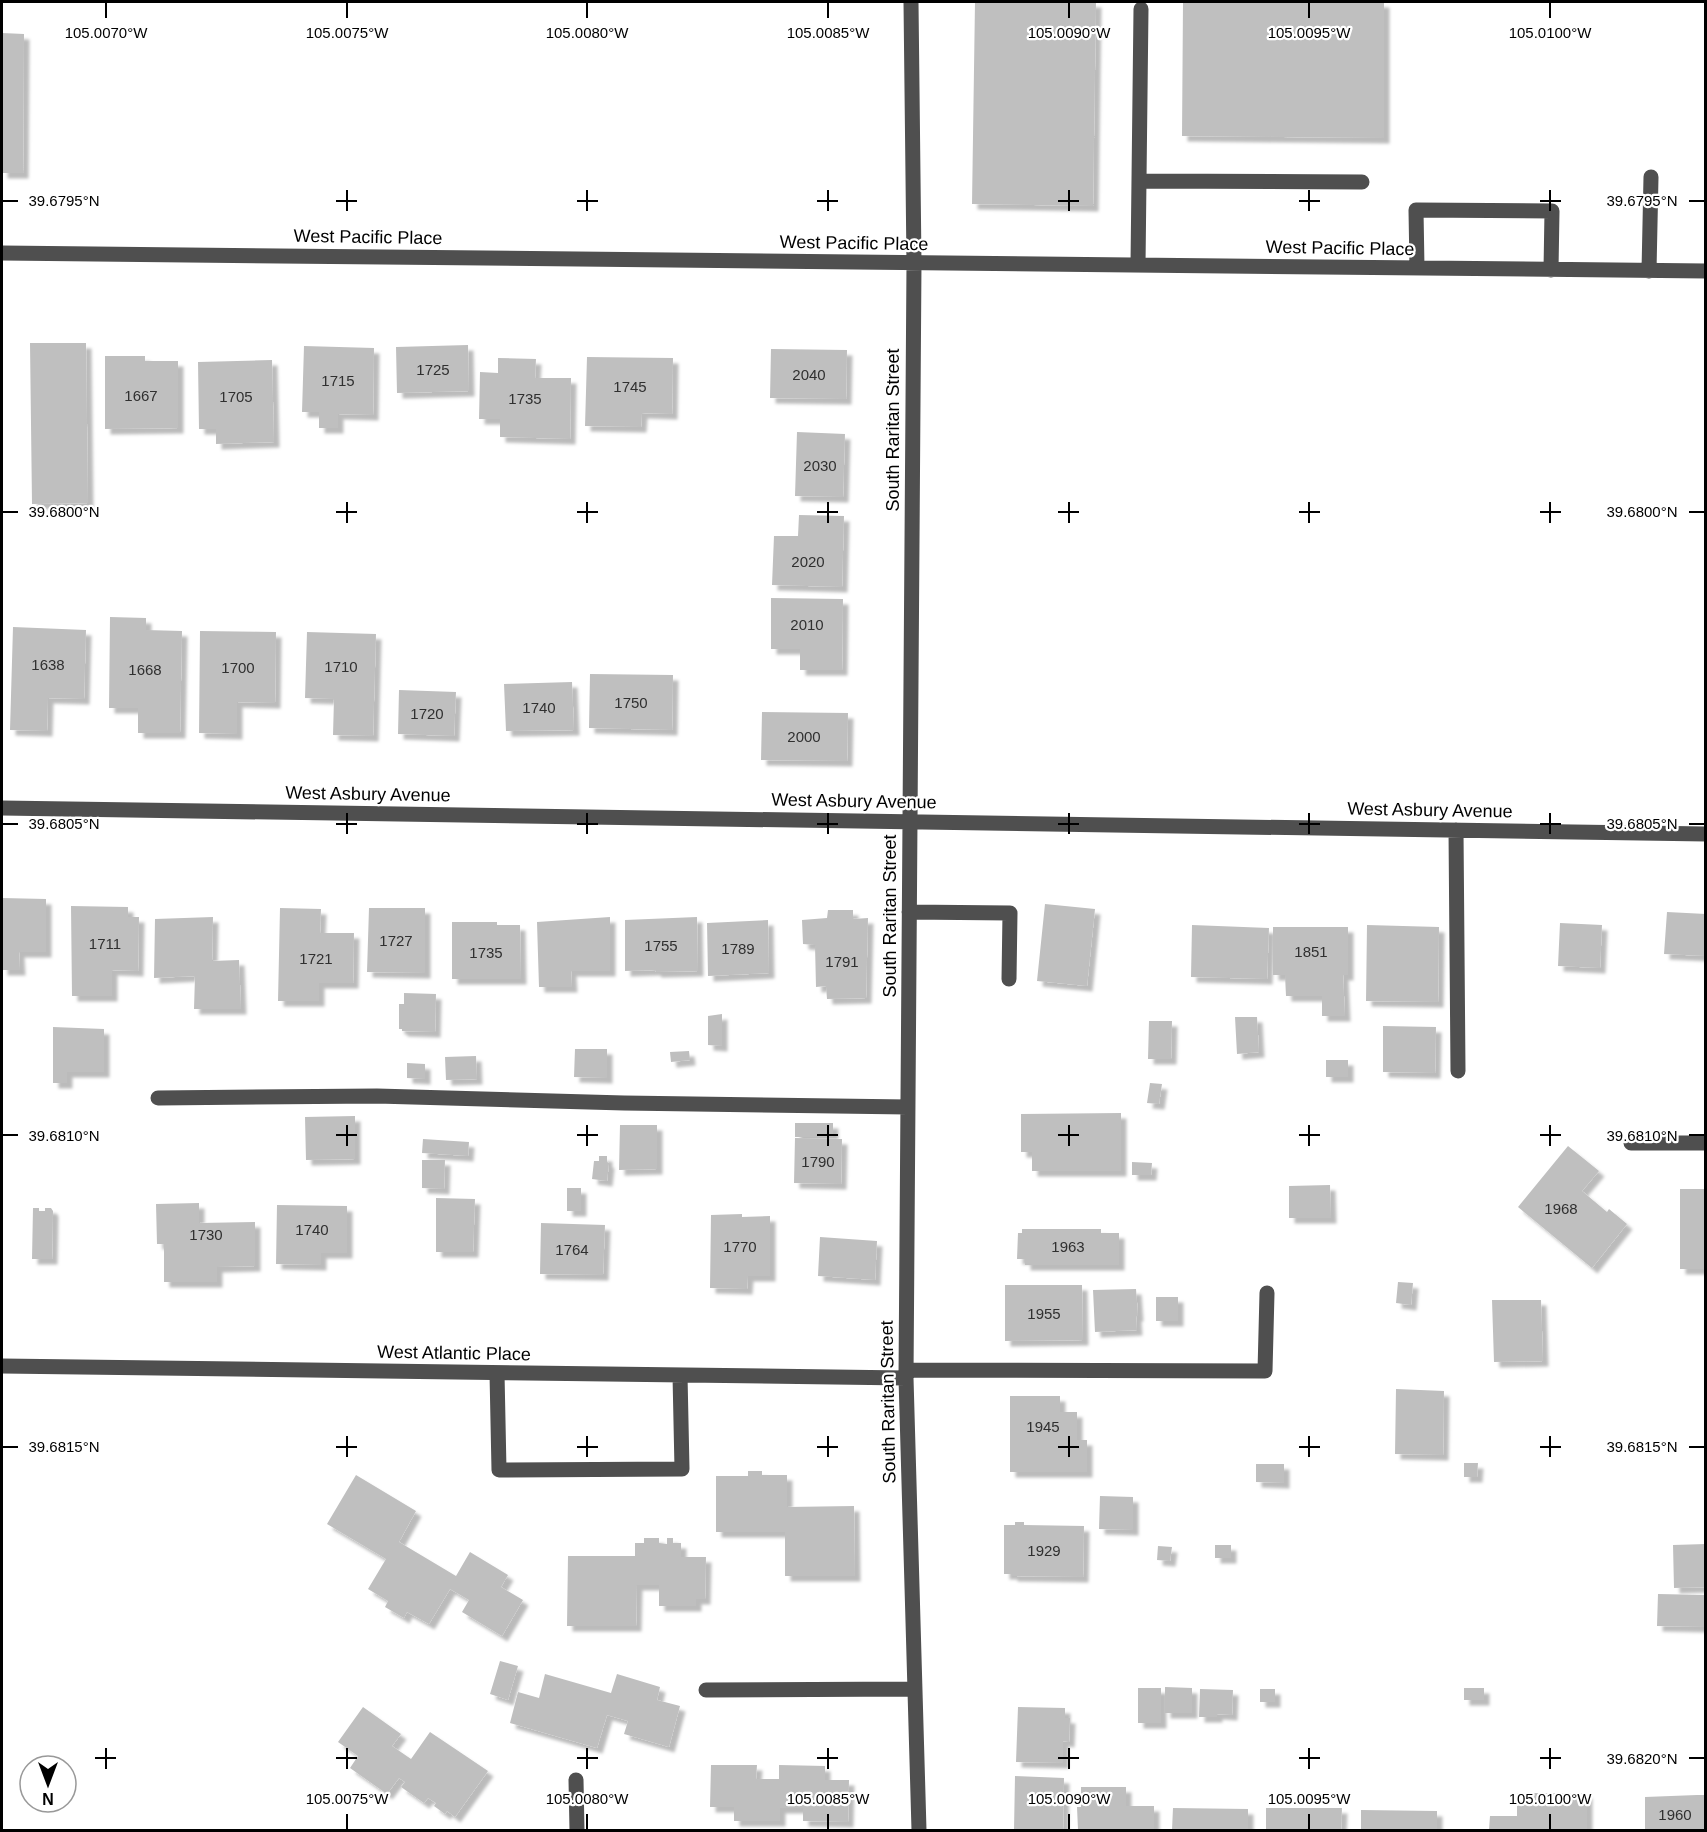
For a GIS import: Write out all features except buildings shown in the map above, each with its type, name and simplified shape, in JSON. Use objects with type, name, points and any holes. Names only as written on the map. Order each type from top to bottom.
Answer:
[{"type":"street","name":"South Raritan Street","points":[[912,2],[914,263],[906,1374],[919,1830]]},
{"type":"street","points":[[1138,265],[1141,9]]},
{"type":"street","points":[[1649,271],[1651,177]]},
{"type":"street","points":[[1138,181],[1362,182]]},
{"type":"street","points":[[1417,268],[1416,210],[1552,211],[1551,270]]},
{"type":"street","name":"West Pacific Place","points":[[2,252],[1706,272]]},
{"type":"street","name":"West Asbury Avenue","points":[[2,808],[1706,834]]},
{"type":"street","points":[[1456,830],[1458,1071]]},
{"type":"street","points":[[909,912],[1010,914],[1009,980]]},
{"type":"street","points":[[158,1098],[377,1096],[624,1104],[908,1107]]},
{"type":"street","points":[[1630,1143],[1706,1143]]},
{"type":"street","name":"West Atlantic Place","points":[[2,1366],[680,1375],[1265,1371],[1267,1293]]},
{"type":"street","points":[[497,1373],[499,1470],[682,1469],[680,1375]]},
{"type":"street","points":[[706,1690],[915,1689]]},
{"type":"street","points":[[576,1780],[577,1830]]}]
